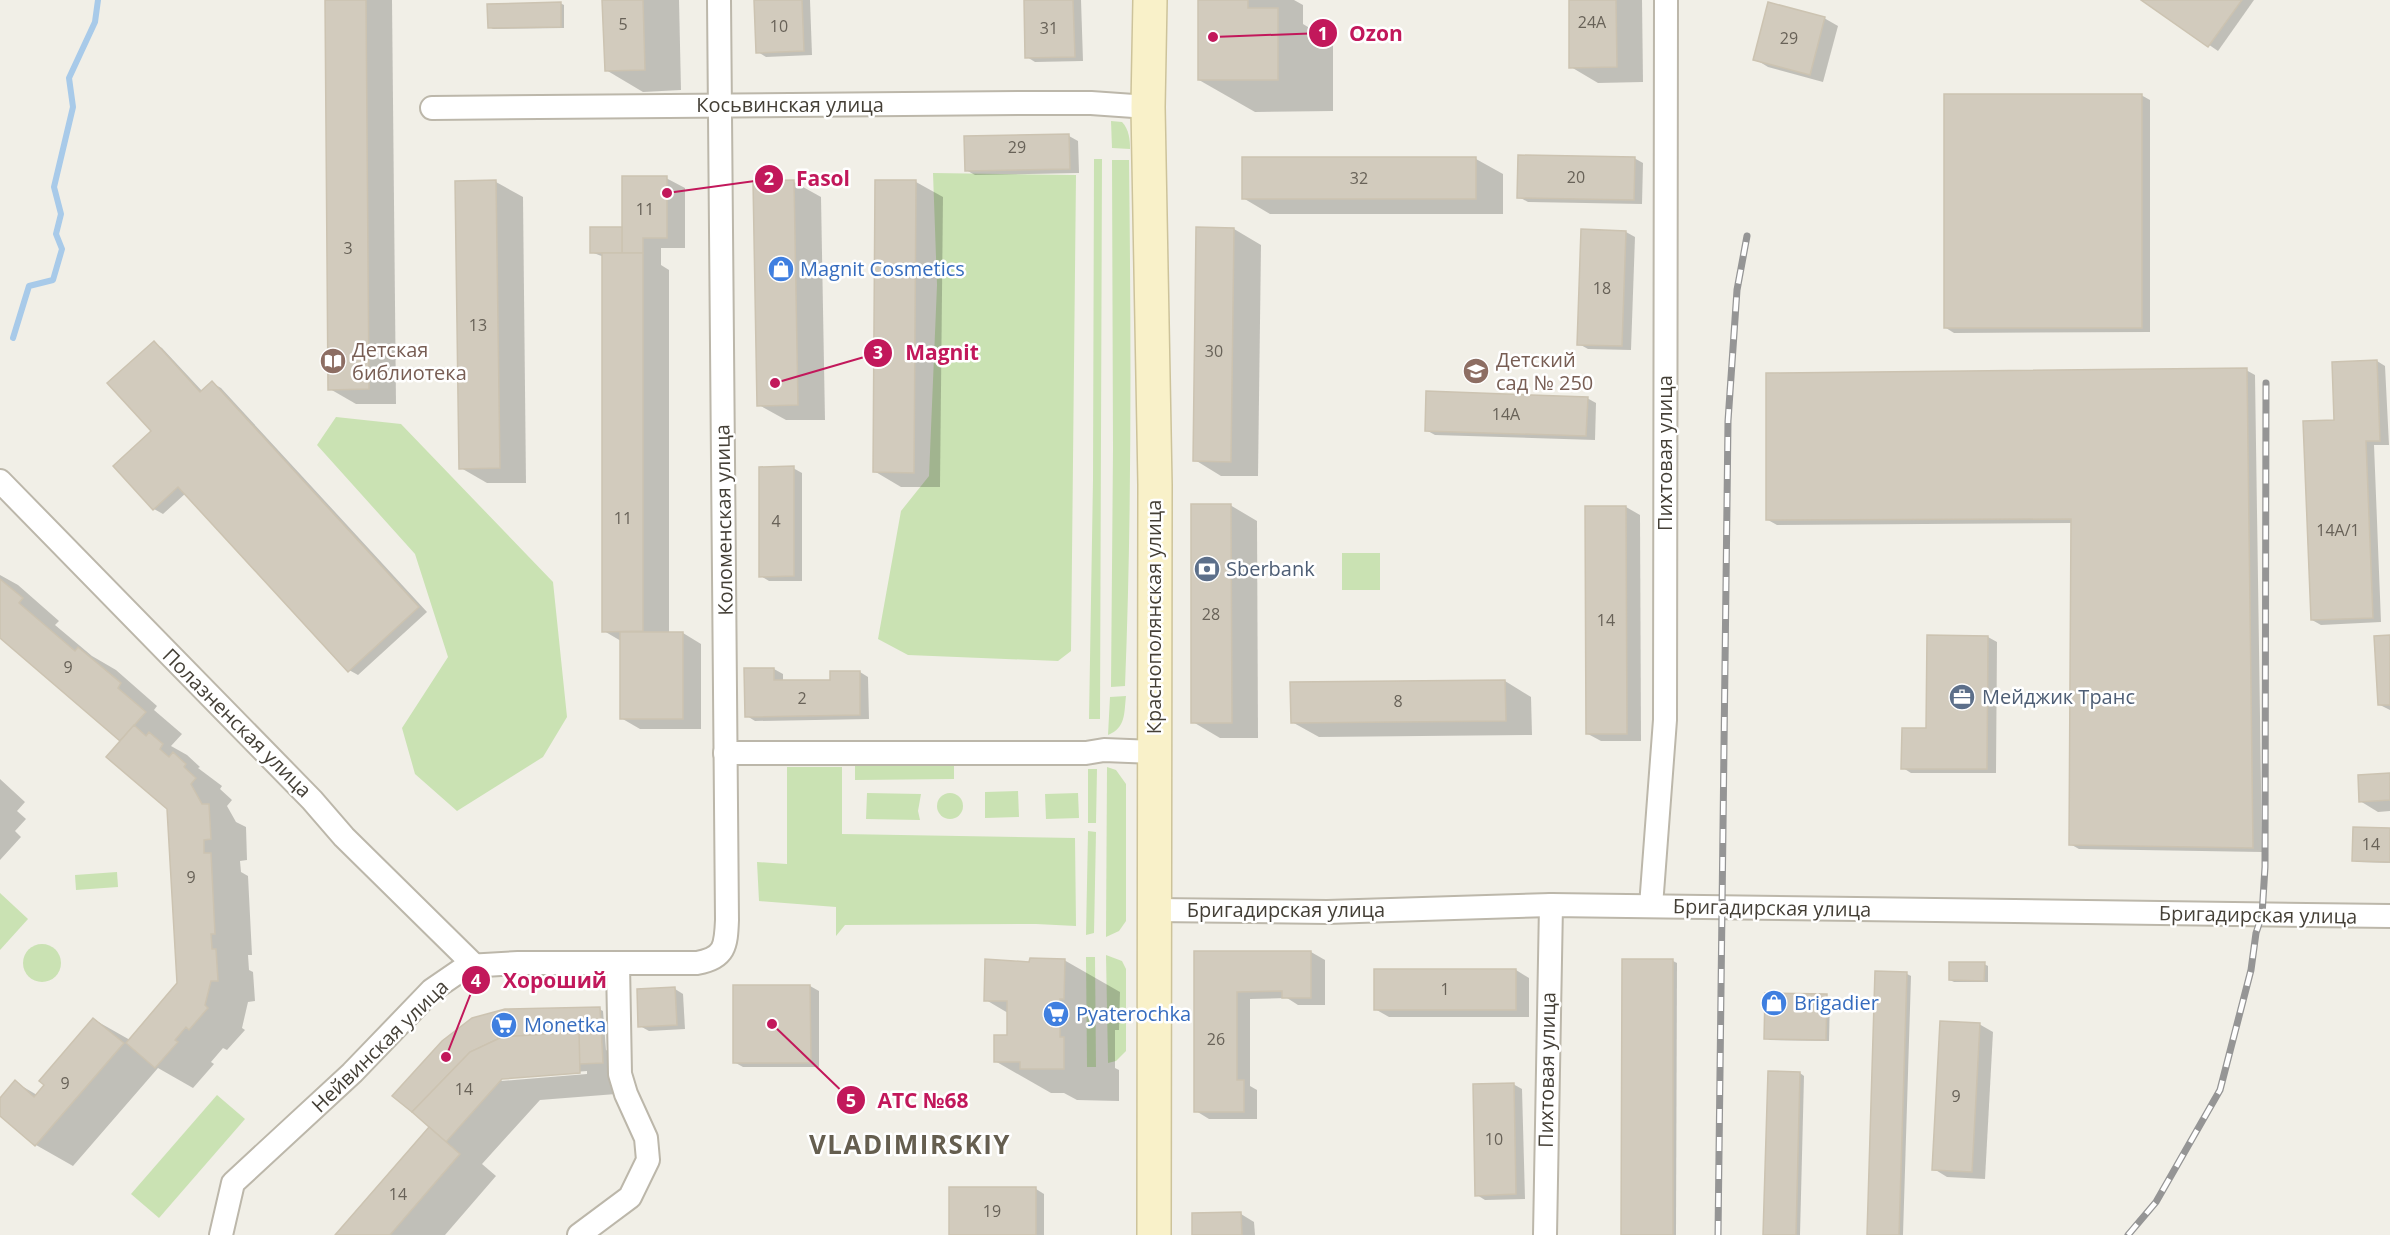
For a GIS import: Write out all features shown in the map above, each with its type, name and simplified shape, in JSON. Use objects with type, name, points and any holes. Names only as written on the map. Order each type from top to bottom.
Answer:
[{"type":"main road","name":"Краснополянская улица","points":[[1150,0],[1148,107],[1155,485],[1154,1235]]},
{"type":"street","name":"Коломенская улица","points":[[628,964],[697,963],[711,960],[722,952],[727,937],[719,0]]},
{"type":"street","name":"Пихтовая улица","points":[[1651,906],[1665,720],[1666,0]]},
{"type":"street","name":"Косьвинская улица","points":[[432,108],[1067,103],[1148,107]]},
{"type":"street","name":"Полазненская улица","points":[[0,481],[312,800],[344,837],[474,965]]},
{"type":"street","points":[[725,753],[1086,753],[1104,750],[1154,752]]},
{"type":"street","name":"Пихтовая улица","points":[[1545,1235],[1551,905]]},
{"type":"street","name":"Бригадирская улица","points":[[1154,910],[1327,912],[1551,905],[2390,916]]},
{"type":"street","name":"Нейвинская улица","points":[[221,1235],[233,1183],[352,1073],[432,990],[467,966],[602,962],[628,964]]},
{"type":"street","points":[[579,1235],[630,1197],[648,1160],[646,1138],[626,1094],[620,1074],[628,964]]},
{"type":"green space","points":[[1111,121],[1122,122],[1129,135],[1130,149],[1112,148]]},
{"type":"green space","points":[[1094,159],[1102,159],[1100,719],[1089,719],[1093,480]]},
{"type":"green space","points":[[1112,160],[1129,160],[1130,423],[1125,686],[1111,687],[1113,449]]},
{"type":"green space","points":[[933,173],[1076,175],[1071,651],[1058,661],[908,655],[878,639],[901,511],[929,476],[937,285]]},
{"type":"green space","points":[[336,417],[401,424],[553,582],[567,717],[543,757],[457,811],[415,774],[402,728],[448,657],[415,554],[317,445]]},
{"type":"green space","points":[[1342,553],[1380,553],[1380,590],[1342,590]]},
{"type":"green space","points":[[1126,696],[1121,724],[1108,735],[1110,697]]},
{"type":"green space","points":[[954,759],[954,779],[855,780],[855,760]]},
{"type":"green space","points":[[787,767],[842,767],[842,834],[1075,838],[1076,926],[1036,924],[845,925],[836,936],[836,907],[759,901],[757,862],[787,864]]},
{"type":"green space","points":[[1107,767],[1116,770],[1126,784],[1126,921],[1119,931],[1106,937]]},
{"type":"green space","points":[[1088,769],[1097,769],[1096,823],[1088,823]]},
{"type":"green space","points":[[1018,791],[1019,817],[985,818],[985,792]]},
{"type":"green space","points":[[867,793],[921,794],[918,811],[920,820],[866,819]]},
{"type":"green space","points":[[950,793],[959,797],[963,806],[959,815],[950,819],[941,815],[937,806],[941,797]]},
{"type":"green space","points":[[1078,793],[1079,818],[1046,819],[1045,794]]},
{"type":"green space","points":[[1088,831],[1096,832],[1094,933],[1086,935]]},
{"type":"green space","points":[[117,872],[118,887],[76,890],[75,875]]},
{"type":"green space","points":[[0,893],[28,919],[0,950]]},
{"type":"green space","points":[[42,944],[56,949],[61,963],[56,977],[42,982],[28,977],[23,963],[28,949]]},
{"type":"green space","points":[[1106,955],[1122,961],[1126,969],[1126,1051],[1116,1061],[1108,1063]]},
{"type":"green space","points":[[1086,957],[1095,957],[1096,1067],[1087,1067]]},
{"type":"green space","points":[[217,1095],[245,1119],[159,1218],[131,1194]]},
{"type":"building","points":[[325,0],[366,0],[369,389],[328,390]]},
{"type":"building","points":[[602,0],[643,0],[645,70],[605,71]]},
{"type":"building","points":[[754,0],[802,0],[804,51],[756,53]]},
{"type":"building","points":[[1024,0],[1073,0],[1075,57],[1025,58]]},
{"type":"building","points":[[1198,0],[1248,0],[1248,8],[1278,8],[1278,80],[1198,80]]},
{"type":"building","points":[[1569,0],[1616,0],[1617,67],[1569,68]]},
{"type":"building","points":[[2141,0],[2242,0],[2208,47]]},
{"type":"building","points":[[561,2],[561,27],[488,28],[487,4]]},
{"type":"building","points":[[1768,2],[1825,17],[1810,75],[1753,60]]},
{"type":"building","points":[[1944,94],[2142,94],[2142,328],[1944,328]]},
{"type":"building","points":[[1069,134],[1070,169],[965,171],[964,136]]},
{"type":"building","points":[[1518,155],[1635,157],[1634,200],[1517,198]]},
{"type":"building","points":[[1242,157],[1476,157],[1476,199],[1242,199]]},
{"type":"building","points":[[622,176],[667,176],[667,238],[643,238],[643,253],[622,253]]},
{"type":"building","points":[[496,180],[500,468],[459,469],[455,181]]},
{"type":"building","points":[[794,180],[798,405],[757,406],[753,181]]},
{"type":"building","points":[[875,180],[916,180],[914,473],[873,472]]},
{"type":"building","points":[[590,227],[622,227],[622,253],[590,253]]},
{"type":"building","points":[[1196,227],[1234,228],[1231,462],[1193,461]]},
{"type":"building","points":[[1581,229],[1626,231],[1622,346],[1577,345]]},
{"type":"building","points":[[602,253],[643,253],[643,631],[602,632]]},
{"type":"building","points":[[154,341],[200,392],[212,381],[419,607],[348,672],[178,487],[153,510],[113,466],[151,431],[107,383]]},
{"type":"building","points":[[2377,360],[2380,441],[2366,441],[2373,618],[2311,620],[2303,421],[2334,420],[2332,362]]},
{"type":"building","points":[[2247,368],[2253,848],[2069,845],[2071,519],[1766,520],[1766,373]]},
{"type":"building","points":[[1426,391],[1588,397],[1586,436],[1425,431]]},
{"type":"building","points":[[794,466],[794,576],[759,577],[759,467]]},
{"type":"building","points":[[1191,504],[1231,504],[1232,723],[1191,723]]},
{"type":"building","points":[[1585,506],[1626,506],[1627,734],[1586,734]]},
{"type":"building","points":[[0,579],[23,598],[19,603],[75,651],[78,647],[121,683],[118,688],[146,712],[120,741],[0,638]]},
{"type":"building","points":[[620,632],[683,632],[683,719],[620,719]]},
{"type":"building","points":[[1927,635],[1988,636],[1987,769],[1901,769],[1902,728],[1926,728]]},
{"type":"building","points":[[2390,635],[2390,705],[2378,705],[2374,636]]},
{"type":"building","points":[[744,668],[774,668],[774,680],[830,680],[830,671],[860,671],[860,715],[745,717]]},
{"type":"building","points":[[1505,680],[1506,721],[1291,723],[1290,682]]},
{"type":"building","points":[[134,725],[146,736],[149,732],[163,744],[160,749],[169,757],[173,752],[186,764],[184,767],[196,778],[191,784],[202,804],[209,804],[211,839],[204,840],[204,853],[211,853],[215,934],[211,934],[212,949],[216,949],[218,981],[211,981],[205,1005],[208,1008],[189,1030],[186,1027],[175,1040],[178,1042],[155,1068],[126,1043],[177,983],[167,809],[106,757]]},
{"type":"building","points":[[2390,773],[2390,800],[2359,802],[2358,775]]},
{"type":"building","points":[[2353,827],[2390,828],[2390,862],[2352,861]]},
{"type":"building","points":[[1194,951],[1311,951],[1311,998],[1282,998],[1282,991],[1237,992],[1237,1080],[1244,1080],[1244,1112],[1194,1112]]},
{"type":"building","points":[[1030,958],[1065,959],[1064,999],[1060,999],[1060,1037],[1064,1037],[1064,1069],[1020,1069],[1020,1062],[994,1062],[994,1035],[1007,1035],[1007,1001],[984,1001],[985,959],[1029,962]]},
{"type":"building","points":[[1622,959],[1673,959],[1673,1235],[1621,1235]]},
{"type":"building","points":[[1949,962],[1985,962],[1984,981],[1949,980]]},
{"type":"building","points":[[1374,969],[1516,969],[1516,1010],[1374,1010]]},
{"type":"building","points":[[1875,971],[1907,972],[1899,1235],[1867,1235]]},
{"type":"building","points":[[733,985],[810,985],[811,1063],[733,1063]]},
{"type":"building","points":[[675,987],[677,1025],[638,1027],[637,989]]},
{"type":"building","points":[[1765,993],[1827,994],[1826,1040],[1764,1039]]},
{"type":"building","points":[[600,1007],[603,1063],[579,1064],[579,1032],[502,1037],[470,1052],[412,1112],[392,1096],[442,1041],[472,1018],[505,1009]]},
{"type":"building","points":[[93,1018],[124,1043],[35,1146],[0,1116],[0,1098],[15,1080],[34,1097],[44,1085],[39,1081]]},
{"type":"building","points":[[1940,1021],[1980,1023],[1972,1172],[1932,1170]]},
{"type":"building","points":[[579,1032],[580,1073],[502,1079],[446,1142],[412,1112],[470,1052],[502,1037]]},
{"type":"building","points":[[1768,1071],[1800,1072],[1796,1235],[1763,1235]]},
{"type":"building","points":[[1514,1083],[1516,1194],[1475,1196],[1473,1084]]},
{"type":"building","points":[[429,1127],[460,1154],[390,1235],[335,1235]]},
{"type":"building","points":[[949,1187],[1036,1187],[1036,1235],[949,1235]]},
{"type":"building","points":[[1241,1212],[1242,1235],[1192,1235],[1192,1213]]},
{"type":"waterway","points":[[13,338],[29,286],[53,280],[62,249],[56,234],[61,214],[54,187],[73,107],[69,78],[95,22],[98,0]]},
{"type":"railway","points":[[1718,1235],[1728,421],[1737,290],[1747,236]]},
{"type":"railway","points":[[2128,1235],[2156,1202],[2220,1090],[2251,970],[2256,933],[2262,915],[2265,867],[2266,383]]},
{"type":"place","name":"Ozon","points":[[1213,37]]},
{"type":"place","name":"Fasol","points":[[667,193]]},
{"type":"place","name":"Magnit Cosmetics","points":[[781,269]]},
{"type":"place","name":"Детская библиотека","points":[[333,361]]},
{"type":"place","name":"Детский сад № 250","points":[[1476,371]]},
{"type":"place","name":"Magnit","points":[[775,383]]},
{"type":"place","name":"Sberbank","points":[[1207,569]]},
{"type":"place","name":"Мейджик Транс","points":[[1962,697]]},
{"type":"place","name":"Brigadier","points":[[1774,1003]]},
{"type":"place","name":"Pyaterochka","points":[[1056,1014]]},
{"type":"place","name":"АТС №68","points":[[772,1024]]},
{"type":"place","name":"Monetka","points":[[504,1025]]},
{"type":"place","name":"Хороший","points":[[446,1057]]},
{"type":"district","name":"VLADIMIRSKIY","points":[[910,1145]]}]
